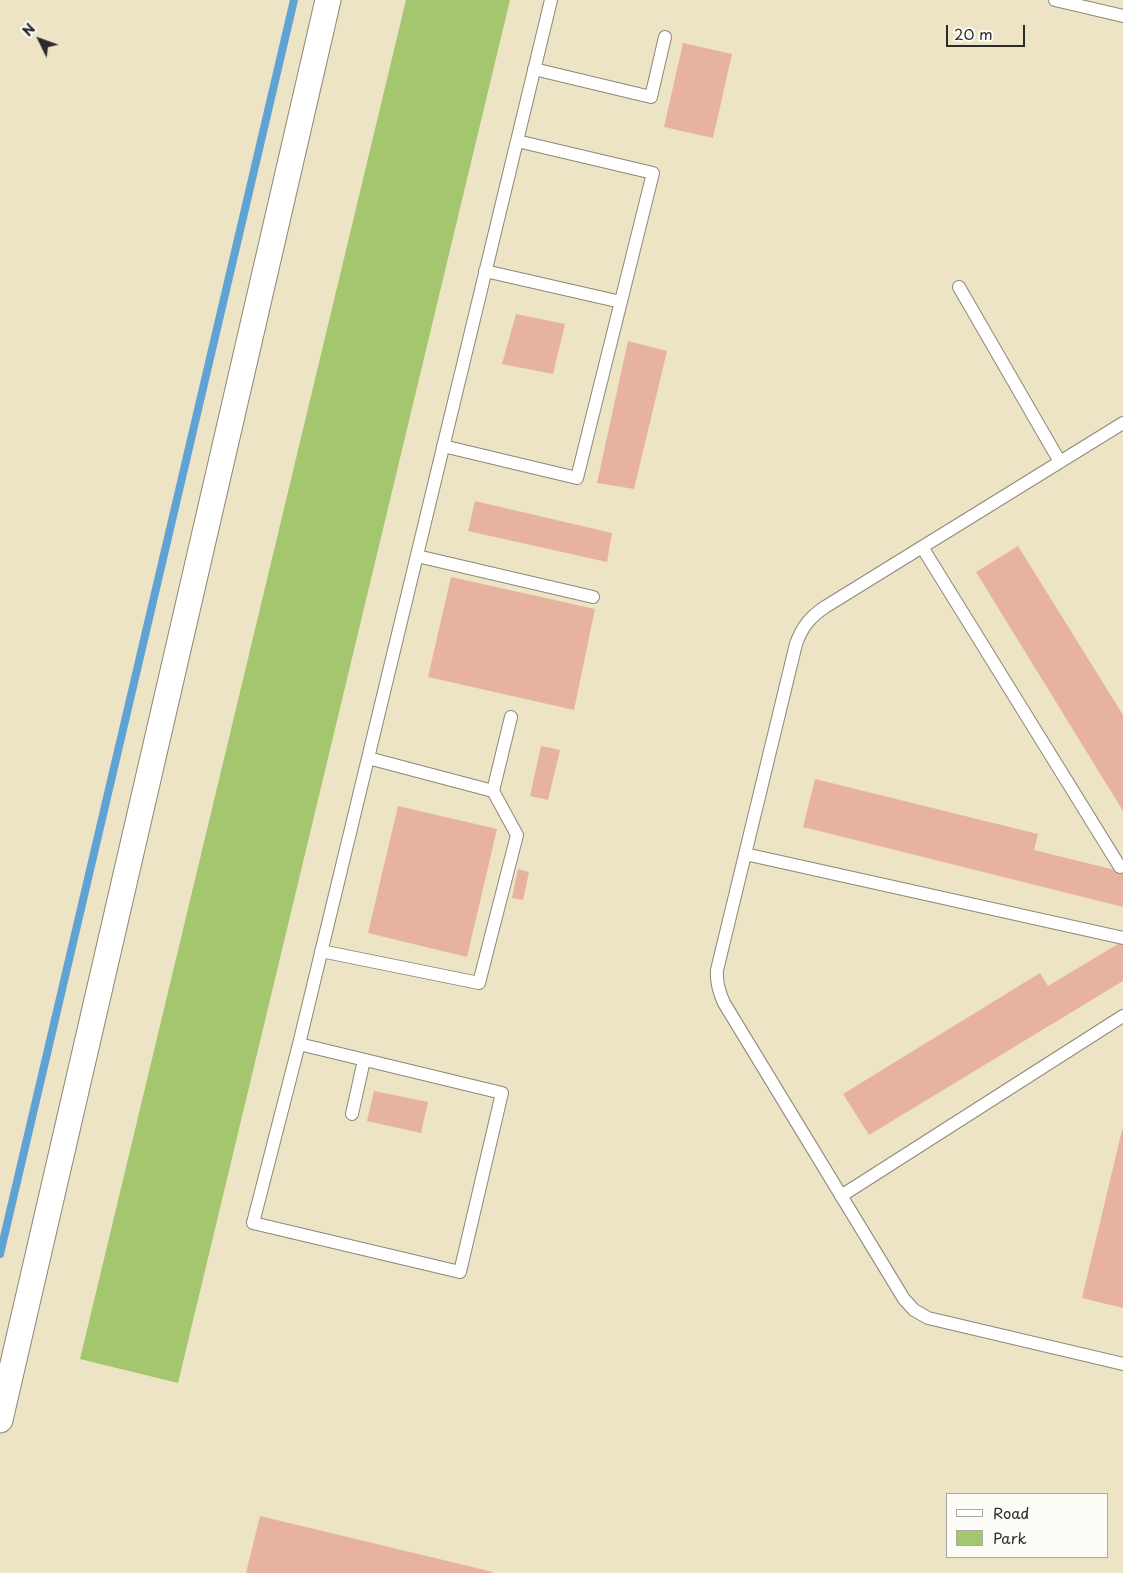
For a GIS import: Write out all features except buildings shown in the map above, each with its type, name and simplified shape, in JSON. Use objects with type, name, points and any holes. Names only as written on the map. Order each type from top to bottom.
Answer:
[{"type":"street","points":[[0,1420],[328,0]]},
{"type":"lane","points":[[299,1044],[502,1093],[460,1272],[253,1223],[299,1044],[551,0]]},
{"type":"lane","points":[[1055,0],[1123,16]]},
{"type":"lane","points":[[534,69],[651,97],[665,36]]},
{"type":"lane","points":[[443,446],[577,478],[653,173],[517,141]]},
{"type":"lane","points":[[485,271],[621,302]]},
{"type":"lane","points":[[959,287],[1060,462]]},
{"type":"lane","points":[[1123,423],[819,610],[803,628],[796,644],[717,970],[718,987],[724,1003],[904,1298],[914,1310],[928,1318],[1123,1364]]},
{"type":"lane","points":[[922,547],[1120,867]]},
{"type":"lane","points":[[417,556],[593,597]]},
{"type":"lane","points":[[321,952],[480,983],[517,835],[493,791],[511,716]]},
{"type":"lane","points":[[368,758],[493,791]]},
{"type":"lane","points":[[745,854],[1123,938]]},
{"type":"lane","points":[[841,1196],[1123,1016]]},
{"type":"lane","points":[[352,1114],[364,1060]]},
{"type":"green space","points":[[406,0],[510,0],[178,1383],[80,1359]]},
{"type":"waterway","points":[[0,1254],[294,0]]}]
